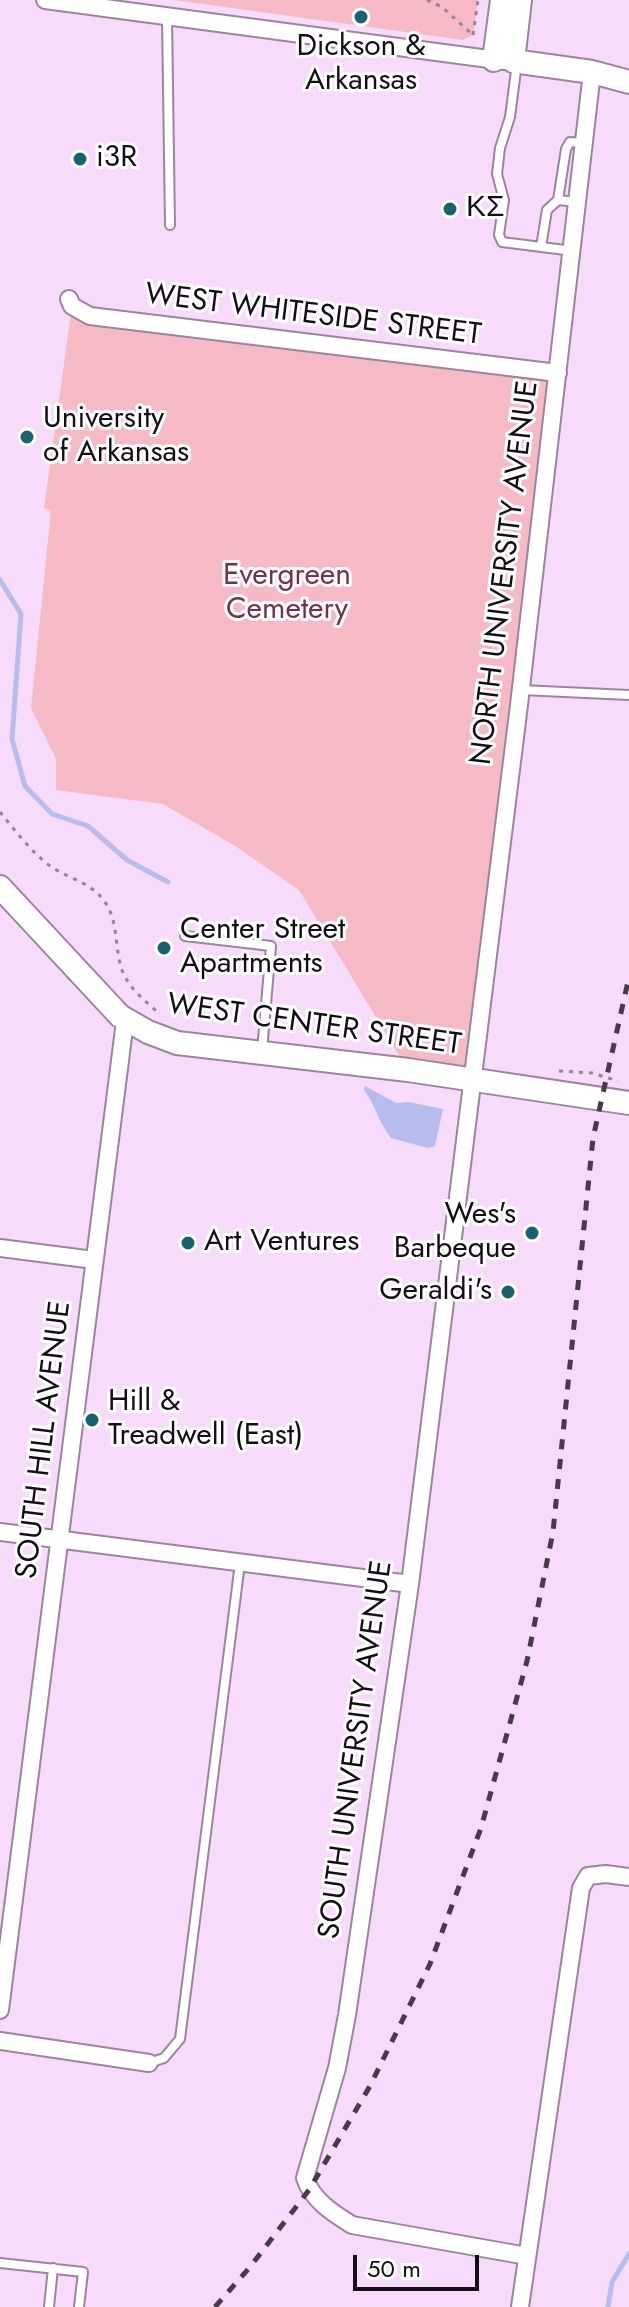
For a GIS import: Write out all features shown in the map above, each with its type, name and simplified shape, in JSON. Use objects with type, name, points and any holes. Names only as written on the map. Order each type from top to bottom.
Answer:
[{"type":"street","points":[[45,0],[592,72],[629,82]]},
{"type":"street","points":[[502,0],[508,61]]},
{"type":"street","points":[[508,61],[520,0]]},
{"type":"street","name":"NORTH UNIVERSITY AVENUE","points":[[473,1080],[592,72]]},
{"type":"street","name":"WEST WHITESIDE STREET","points":[[69,299],[72,306],[90,316],[558,373]]},
{"type":"street","name":"WEST CENTER STREET","points":[[0,887],[125,1021],[177,1043],[473,1080],[626,1093]]},
{"type":"street","name":"SOUTH HILL AVENUE","points":[[0,2010],[125,1021]]},
{"type":"street","name":"SOUTH UNIVERSITY AVENUE","points":[[473,1080],[410,1584],[347,2015],[337,2068],[305,2178],[309,2190],[330,2211],[352,2225],[527,2256]]},
{"type":"street","points":[[0,1248],[94,1260]]},
{"type":"street","points":[[0,1532],[410,1584]]},
{"type":"street","points":[[520,2307],[581,1888],[588,1876],[606,1874],[629,1877]]},
{"type":"street","points":[[0,2041],[149,2063]]},
{"type":"lane","points":[[167,17],[170,225]]},
{"type":"lane","points":[[508,61],[510,117],[500,148],[497,174],[504,200],[499,235],[502,242],[573,251]]},
{"type":"lane","points":[[541,247],[547,210],[558,200],[566,149],[570,142],[585,143]]},
{"type":"lane","points":[[558,200],[578,202]]},
{"type":"lane","points":[[521,690],[629,695]]},
{"type":"lane","points":[[185,936],[271,946],[262,1052]]},
{"type":"lane","points":[[149,2063],[164,2058],[180,2039],[240,1563]]},
{"type":"lane","points":[[0,2263],[83,2272],[79,2307]]},
{"type":"lane","points":[[49,2307],[53,2268]]},
{"type":"path","points":[[427,0],[442,7],[473,35],[478,0]]},
{"type":"path","points":[[0,812],[46,863],[89,886],[100,896],[114,922],[120,965],[125,977],[163,1018]]},
{"type":"path","points":[[555,1071],[592,1073],[626,1093]]},
{"type":"green space","points":[[174,0],[478,0],[473,35],[463,40]]},
{"type":"green space","name":"Evergreen Cemetery","points":[[72,306],[558,373],[473,1080],[408,1070],[299,890],[235,846],[163,804],[56,790],[56,759],[31,708],[51,510],[44,508]]},
{"type":"water","points":[[365,1086],[396,1103],[409,1102],[443,1109],[435,1146],[428,1148],[391,1138],[364,1090]]},
{"type":"waterway","points":[[0,580],[21,614],[12,739],[25,786],[52,814],[88,826],[127,860],[168,882]]},
{"type":"waterway","points":[[608,2307],[612,2282],[629,2254]]},
{"type":"railway","points":[[215,2307],[309,2190],[370,2086],[430,1964],[481,1828],[527,1661],[553,1532],[593,1138],[629,977]]},
{"type":"place","name":"Dickson & Arkansas","points":[[361,17]]},
{"type":"place","name":"i3R","points":[[80,159]]},
{"type":"place","name":"ΚΣ","points":[[450,209]]},
{"type":"place","name":"University of Arkansas","points":[[27,437]]},
{"type":"place","name":"Center Street Apartments","points":[[164,948]]},
{"type":"place","name":"Wes's Barbeque","points":[[532,1233]]},
{"type":"place","name":"Art Ventures","points":[[188,1243]]},
{"type":"place","name":"Geraldi's","points":[[508,1292]]},
{"type":"place","name":"Hill & Treadwell (East)","points":[[92,1420]]}]
